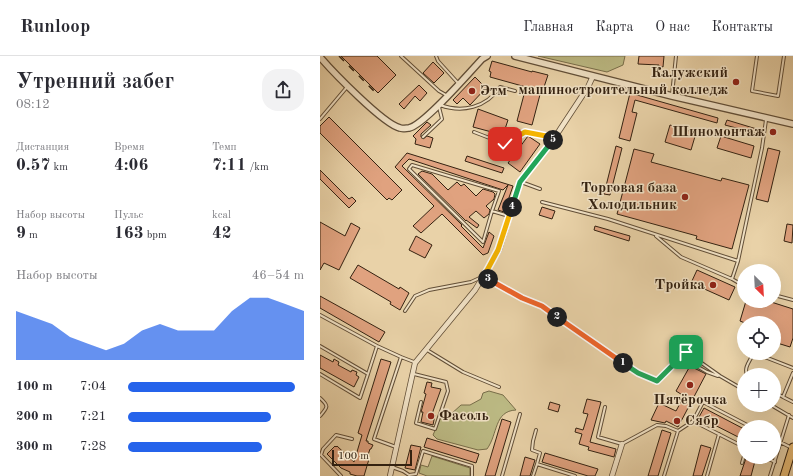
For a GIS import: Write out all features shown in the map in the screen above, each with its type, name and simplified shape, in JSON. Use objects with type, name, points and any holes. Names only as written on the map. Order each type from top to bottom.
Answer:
[{"type":"main road","points":[[784,476],[793,448]]},
{"type":"street","points":[[320,57],[348,86],[390,124],[400,128],[410,128],[427,116],[482,59],[488,56]]},
{"type":"street","points":[[515,56],[672,96],[793,124]]},
{"type":"street","points":[[390,476],[415,363],[475,290],[484,276],[498,250],[520,182],[553,139],[588,87],[593,76]]},
{"type":"street","points":[[612,476],[622,444]]},
{"type":"lane","points":[[401,56],[439,91],[447,96]]},
{"type":"lane","points":[[436,56],[438,61],[459,84]]},
{"type":"lane","points":[[672,96],[676,56]]},
{"type":"lane","points":[[758,56],[752,91],[778,96],[784,56]]},
{"type":"lane","points":[[320,119],[348,86]]},
{"type":"lane","points":[[423,137],[442,119],[439,104],[457,110],[470,109],[481,104],[496,93],[500,87],[515,91]]},
{"type":"lane","points":[[732,279],[738,262],[767,119]]},
{"type":"lane","points":[[474,132],[505,144],[525,132],[546,136],[553,139]]},
{"type":"lane","points":[[412,165],[498,191],[492,210],[483,242],[409,169],[412,165]]},
{"type":"lane","points":[[520,182],[540,189]]},
{"type":"lane","points":[[542,202],[608,219],[738,262]]},
{"type":"lane","points":[[492,210],[509,216]]},
{"type":"lane","points":[[654,234],[681,257],[737,282]]},
{"type":"lane","points":[[405,311],[415,296],[429,290],[471,282],[484,276],[522,298],[542,306],[638,373],[657,381],[686,352],[737,386]]},
{"type":"lane","points":[[781,297],[793,300]]},
{"type":"lane","points":[[320,315],[377,346],[415,363]]},
{"type":"lane","points":[[320,346],[368,374]]},
{"type":"lane","points":[[320,374],[360,398],[377,346]]},
{"type":"lane","points":[[426,349],[463,372],[499,387]]},
{"type":"lane","points":[[747,368],[752,356],[757,354],[793,368]]},
{"type":"lane","points":[[396,448],[374,439],[401,357]]},
{"type":"lane","points":[[691,362],[707,372],[720,376]]},
{"type":"lane","points":[[793,373],[783,397],[793,402]]},
{"type":"lane","points":[[412,374],[446,382],[448,391],[435,429],[416,423],[421,402]]},
{"type":"lane","points":[[320,398],[326,403],[327,406],[320,416]]},
{"type":"lane","points":[[664,476],[678,431],[693,421],[703,402],[738,420]]},
{"type":"lane","points":[[605,407],[598,437],[622,444],[657,425],[666,426],[678,431]]},
{"type":"lane","points":[[781,411],[793,418]]},
{"type":"lane","points":[[502,476],[520,414]]},
{"type":"lane","points":[[789,415],[781,442],[793,448]]},
{"type":"lane","points":[[693,421],[737,443]]},
{"type":"lane","points":[[534,476],[540,453],[532,450],[536,430]]},
{"type":"lane","points":[[707,476],[719,434]]},
{"type":"lane","points":[[341,476],[321,454],[323,449],[336,435],[352,439]]},
{"type":"lane","points":[[392,467],[403,470],[410,475],[416,474],[423,451],[472,466],[472,476]]},
{"type":"lane","points":[[537,464],[575,476]]},
{"type":"lane","points":[[770,476],[774,464]]},
{"type":"shaded area","points":[[538,56],[625,56],[623,65],[607,72]]},
{"type":"shaded area","points":[[489,391],[503,395],[516,410],[509,411],[500,419],[491,443],[487,449],[478,450],[437,439],[433,435],[441,417],[450,415],[461,405],[470,405],[481,399],[483,393]]},
{"type":"shaded area","points":[[432,456],[470,468],[470,476],[427,476],[419,473],[421,465],[428,467]]},
{"type":"building","points":[[341,56],[377,56],[396,75],[378,93]]},
{"type":"building","points":[[639,56],[664,56],[663,67],[659,65],[638,64]]},
{"type":"building","points":[[492,61],[548,75],[544,87],[542,87],[532,125],[517,121],[526,87],[490,77],[491,72],[489,71]]},
{"type":"building","points":[[433,62],[444,73],[434,83],[423,73]]},
{"type":"building","name":"Этм","points":[[475,77],[486,88],[470,105],[463,98],[457,104],[453,100]]},
{"type":"building","points":[[419,85],[427,93],[420,101],[415,96],[404,109],[399,104]]},
{"type":"building","points":[[630,93],[718,118],[717,123],[635,100],[632,112],[637,113],[630,141],[619,138]]},
{"type":"building","points":[[478,109],[508,120],[503,135],[473,127]]},
{"type":"building","points":[[329,117],[402,190],[392,200],[389,198],[387,200],[320,133],[320,126]]},
{"type":"building","points":[[727,120],[760,130],[759,134],[725,125]]},
{"type":"building","points":[[427,122],[431,125],[421,134],[421,137],[423,139],[427,136],[433,138],[430,148],[415,144],[416,139],[413,136]]},
{"type":"building","points":[[670,125],[696,133],[691,150],[665,142]]},
{"type":"building","points":[[528,136],[540,144],[520,172],[508,163]]},
{"type":"building","points":[[721,136],[754,146],[751,158],[717,148]]},
{"type":"building","points":[[616,146],[622,148],[610,195],[604,194]]},
{"type":"building","points":[[768,148],[780,151],[768,202],[756,199]]},
{"type":"building","points":[[634,149],[654,154],[651,162],[721,181],[722,178],[749,185],[732,249],[696,239],[697,236],[617,214]]},
{"type":"building","points":[[407,153],[513,186],[504,212],[498,210],[508,185],[503,190],[409,159],[402,166],[462,225],[461,226],[483,248],[489,232],[494,236],[488,253],[483,255],[442,214],[421,233],[413,226],[434,206],[395,167]]},
{"type":"building","points":[[467,156],[504,168],[502,173],[465,161]]},
{"type":"building","points":[[320,170],[349,199],[352,197],[356,201],[349,208],[320,179]]},
{"type":"building","points":[[422,171],[432,174],[448,190],[457,182],[461,186],[464,184],[476,196],[483,189],[493,192],[495,194],[494,199],[486,206],[490,210],[489,214],[484,218],[476,211],[469,217],[479,225],[477,228],[466,221],[418,174]]},
{"type":"building","points":[[542,207],[555,211],[552,219],[539,215]]},
{"type":"building","points":[[320,222],[345,236],[351,223],[360,228],[339,270],[324,263],[320,270]]},
{"type":"building","points":[[787,224],[793,225],[792,243],[784,241]]},
{"type":"building","points":[[595,226],[630,236],[629,241],[594,230]]},
{"type":"building","points":[[416,236],[432,245],[425,258],[409,250]]},
{"type":"building","points":[[358,265],[399,289],[400,287],[409,293],[400,310],[390,304],[391,302],[350,278]]},
{"type":"building","name":"Тройка","points":[[697,270],[735,287],[729,300],[691,283]]},
{"type":"building","points":[[320,296],[385,332],[379,342],[320,308]]},
{"type":"building","points":[[781,305],[793,309],[793,338],[790,347],[781,344],[781,316],[742,316],[744,308],[781,308]]},
{"type":"building","points":[[320,355],[333,362],[334,359],[339,362],[338,365],[351,372],[352,370],[357,372],[356,375],[359,377],[354,387],[320,368]]},
{"type":"building","points":[[381,359],[391,362],[366,441],[373,445],[367,458],[369,459],[364,476],[357,476],[350,474],[350,472],[341,468],[327,454],[335,446],[337,446],[354,462],[362,435],[358,433]]},
{"type":"building","points":[[690,366],[706,374],[678,427],[666,421],[665,423],[651,420],[659,403],[676,411],[684,396],[676,391]]},
{"type":"building","points":[[427,382],[432,383],[431,387],[441,389],[432,414],[435,415],[433,425],[421,422],[423,412],[421,412],[426,394],[424,393]]},
{"type":"building","points":[[587,399],[601,402],[590,442],[616,449],[614,457],[588,450],[589,447],[579,444],[582,434],[575,432],[576,428],[583,430],[588,414],[583,413]]},
{"type":"building","points":[[550,402],[560,405],[558,412],[548,409]]},
{"type":"building","points":[[704,408],[737,425],[737,436],[699,417]]},
{"type":"building","points":[[502,419],[511,422],[495,476],[485,476]]},
{"type":"building","points":[[662,430],[671,433],[658,476],[648,476]]},
{"type":"building","points":[[427,438],[479,454],[476,463],[424,447]]},
{"type":"building","points":[[411,445],[421,447],[415,470],[405,468]]},
{"type":"building","points":[[701,445],[711,448],[702,476],[693,476]]},
{"type":"building","points":[[545,453],[598,469],[595,476],[588,476],[542,462]]},
{"type":"building","points":[[525,457],[535,460],[530,476],[520,476]]},
{"type":"building","points":[[744,464],[754,464],[751,476],[740,476]]},
{"type":"railway","points":[[339,56],[378,95]]},
{"type":"place","name":"Калужский машиностроительный колледж","points":[[736,82]]},
{"type":"place","name":"Этм","points":[[472,91]]},
{"type":"place","name":"Шиномонтаж","points":[[773,132]]},
{"type":"place","name":"Торговая база Холодильник","points":[[685,197]]},
{"type":"place","name":"Тройка","points":[[713,285]]},
{"type":"place","name":"Пятёрочка","points":[[690,385]]},
{"type":"place","name":"Фасоль","points":[[431,416]]},
{"type":"place","name":"Сябр","points":[[677,421]]},
{"type":"route","points":[[505,144],[525,132],[546,136],[553,139],[520,182],[498,250],[484,276],[522,298],[542,306],[638,373],[657,381],[686,352]]}]
